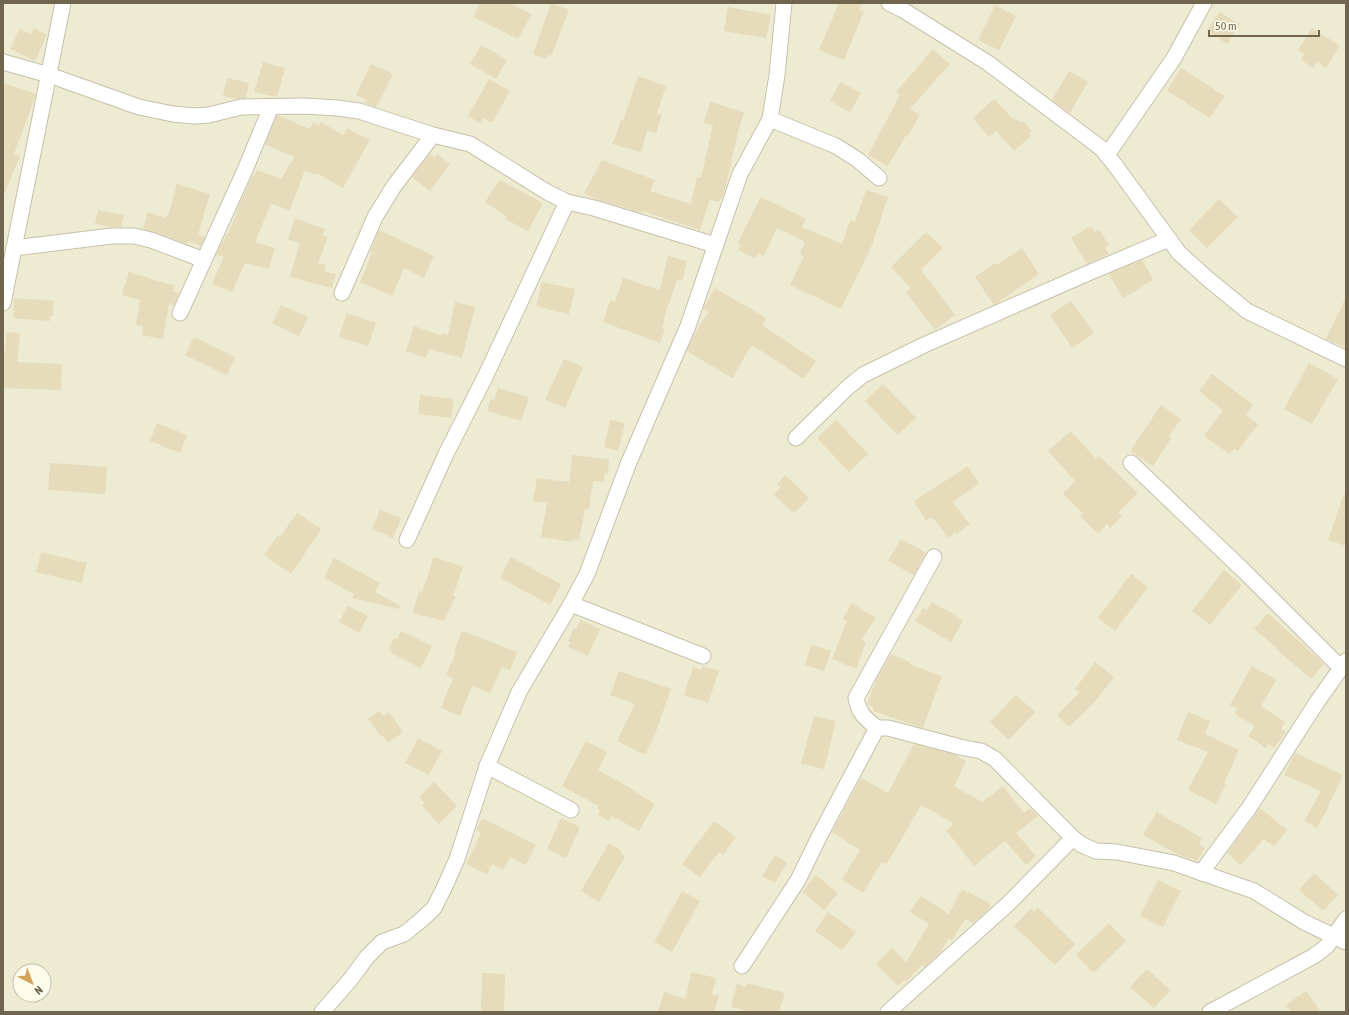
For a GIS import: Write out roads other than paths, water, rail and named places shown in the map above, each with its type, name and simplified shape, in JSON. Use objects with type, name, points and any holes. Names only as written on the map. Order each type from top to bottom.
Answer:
[{"type":"street","points":[[3,303],[7,267],[14,248],[63,3]]},
{"type":"street","points":[[322,1012],[350,980],[367,957],[382,942],[404,934],[434,908],[445,886],[457,859],[487,766],[520,692],[587,574],[629,462],[688,326],[740,174],[770,119],[777,75],[784,3]]},
{"type":"street","points":[[889,3],[903,10],[988,63],[1101,148],[1179,253],[1247,311],[1346,359]]},
{"type":"street","points":[[1107,155],[1174,58],[1204,3]]},
{"type":"street","points":[[3,62],[49,75],[139,107],[173,114],[194,116],[210,115],[241,107],[305,106],[359,111],[433,135],[470,144],[547,192],[567,202],[594,208],[715,245]]},
{"type":"street","points":[[180,313],[245,170],[271,107]]},
{"type":"street","points":[[770,119],[836,146],[858,160],[879,178]]},
{"type":"street","points":[[342,293],[375,217],[394,186],[433,135]]},
{"type":"street","points":[[407,540],[446,454],[486,375],[567,202]]},
{"type":"street","points":[[14,248],[112,236],[134,236],[151,240],[204,260]]},
{"type":"street","points":[[796,438],[847,388],[863,375],[924,345],[1169,239]]},
{"type":"street","points":[[1131,463],[1343,665],[1317,702],[1249,808],[1201,872]]},
{"type":"street","points":[[934,557],[856,698],[858,708],[863,716],[877,728],[888,728],[981,751],[995,760],[1073,838],[1082,845],[1096,851],[1117,852],[1167,862],[1201,872],[1254,891],[1304,922],[1340,939]]},
{"type":"street","points":[[571,604],[703,656]]},
{"type":"street","points":[[742,966],[798,880],[820,835],[877,728]]},
{"type":"street","points":[[487,766],[571,810]]},
{"type":"street","points":[[888,1012],[1009,903],[1073,838]]},
{"type":"street","points":[[1210,1012],[1314,956],[1327,946],[1340,939],[1346,919]]}]
